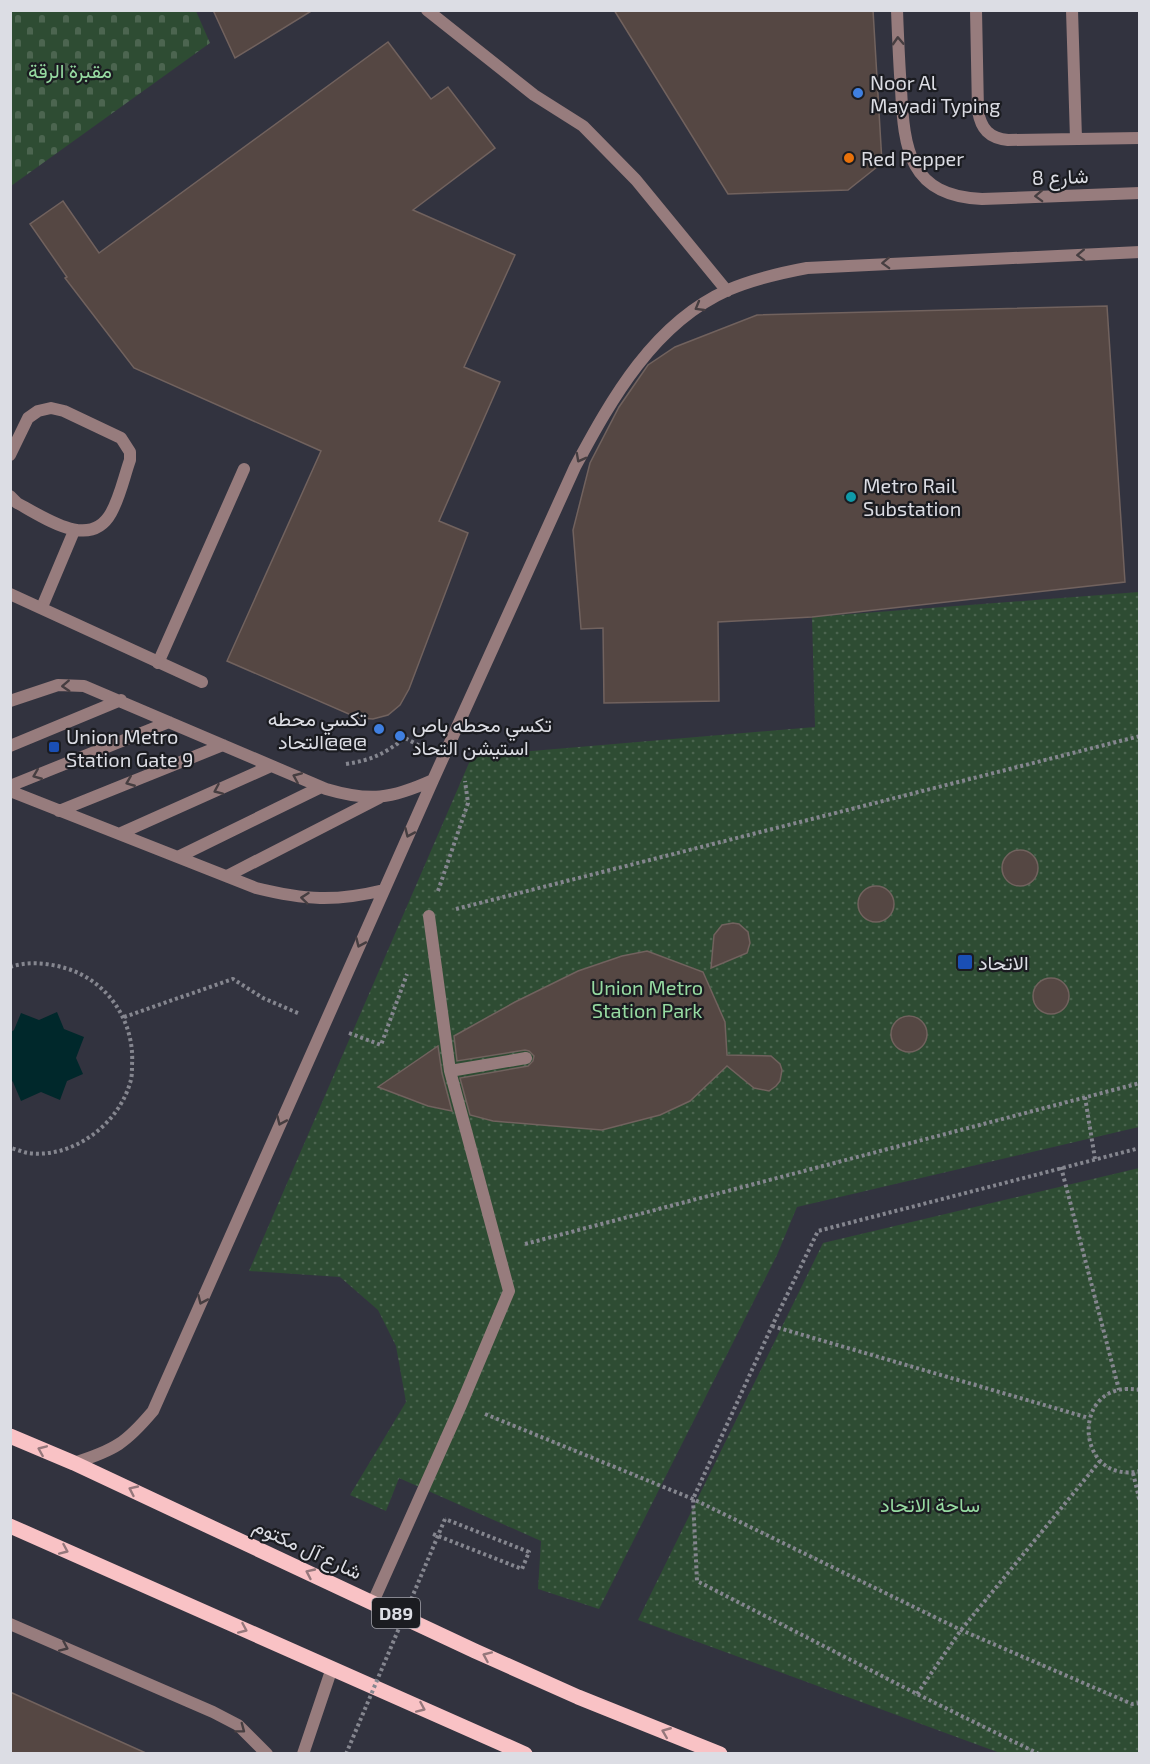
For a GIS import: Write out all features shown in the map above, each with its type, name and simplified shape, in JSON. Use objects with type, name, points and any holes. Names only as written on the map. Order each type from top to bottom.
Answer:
[{"type":"main road","name":"شارع آل مكتوم","points":[[10,1436],[74,1463],[578,1697],[720,1754]]},
{"type":"main road","points":[[10,1526],[525,1754]]},
{"type":"street","points":[[427,10],[534,95],[583,126],[636,180],[727,291]]},
{"type":"street","name":"شارع 8","points":[[897,10],[905,143],[912,162],[925,179],[941,191],[961,198],[1140,193]]},
{"type":"street","points":[[976,10],[978,111],[980,122],[986,132],[996,139],[1008,140],[1140,138]]},
{"type":"street","points":[[1072,10],[1076,139]]},
{"type":"street","points":[[74,1463],[105,1454],[132,1436],[153,1411],[433,780],[575,467],[598,423],[625,382],[655,343],[688,313],[727,291],[766,276],[807,268],[1140,252]]},
{"type":"street","points":[[10,455],[28,418],[38,411],[51,408],[64,411],[121,438],[130,452],[130,460],[112,511],[97,527],[86,531],[74,531],[17,503],[10,496]]},
{"type":"street","points":[[158,663],[244,469]]},
{"type":"street","points":[[42,607],[74,531]]},
{"type":"street","points":[[10,594],[202,682]]},
{"type":"street","points":[[10,701],[58,685],[96,690],[321,787],[353,797],[380,797],[408,791],[433,780]]},
{"type":"street","points":[[10,746],[121,700]]},
{"type":"street","points":[[10,786],[170,722]]},
{"type":"street","points":[[59,810],[223,745]]},
{"type":"street","points":[[119,834],[271,766]]},
{"type":"street","points":[[178,857],[321,787]]},
{"type":"street","points":[[10,791],[256,888],[288,896],[321,899],[353,897],[384,890]]},
{"type":"street","points":[[227,876],[380,797]]},
{"type":"street","points":[[373,1602],[509,1291],[450,1071],[429,916]]},
{"type":"street","points":[[450,1071],[526,1058]]},
{"type":"street","points":[[10,1624],[213,1712],[238,1725],[267,1754]]},
{"type":"street","points":[[303,1754],[332,1668]]},
{"type":"path","points":[[429,916],[1140,736]]},
{"type":"path","points":[[344,764],[366,761],[387,752],[405,738],[463,769],[468,803],[429,916]]},
{"type":"path","points":[[10,967],[47,963],[79,972],[106,991],[124,1017],[133,1049],[131,1083],[116,1112],[93,1136],[63,1150],[29,1153],[10,1148]]},
{"type":"path","points":[[124,1017],[233,979],[263,998],[381,1045],[409,970]]},
{"type":"path","points":[[498,1251],[1140,1083]]},
{"type":"path","points":[[1085,1097],[1095,1159]]},
{"type":"path","points":[[1039,1754],[697,1581],[693,1499],[818,1231],[1140,1148]]},
{"type":"path","points":[[1061,1167],[1119,1389]]},
{"type":"path","points":[[772,1326],[1089,1418]]},
{"type":"path","points":[[1140,1390],[1119,1389],[1106,1395],[1095,1405],[1089,1418],[1089,1441],[1100,1461],[1121,1472],[1140,1471]]},
{"type":"path","points":[[461,1405],[693,1499],[961,1630],[1132,1704],[1140,1703]]},
{"type":"path","points":[[917,1694],[961,1630],[1100,1461]]},
{"type":"path","points":[[1133,1473],[1140,1502]]},
{"type":"path","points":[[346,1754],[445,1519],[529,1552],[522,1569],[428,1533]]},
{"type":"green space","name":"مقبرة الرقة","points":[[11,10],[196,11],[210,43],[11,186]]},
{"type":"green space","name":"Union Metro Station Park","points":[[1139,592],[1139,1127],[797,1207],[777,1255],[599,1609],[538,1589],[541,1541],[399,1478],[386,1511],[350,1495],[406,1402],[396,1346],[378,1310],[340,1277],[249,1271],[472,756],[815,727],[812,617]]},
{"type":"green space","name":"ساحة الاتحاد","points":[[1139,1168],[1139,1753],[1000,1753],[638,1620],[823,1243]]},
{"type":"shaded area","points":[[57,1012],[64,1029],[84,1037],[76,1058],[83,1074],[67,1081],[60,1100],[41,1092],[21,1101],[11,1080],[11,1032],[21,1013],[39,1020]]},
{"type":"building","points":[[213,10],[313,10],[235,58]]},
{"type":"building","points":[[614,10],[873,10],[882,163],[848,190],[728,194]]},
{"type":"building","points":[[388,42],[431,99],[448,87],[495,148],[413,210],[515,255],[464,367],[500,382],[439,521],[468,533],[409,689],[400,705],[388,715],[373,719],[358,718],[227,661],[321,451],[134,368],[65,278],[67,277],[30,224],[63,201],[99,253]]},
{"type":"building","name":"Metro Rail Substation","points":[[1107,306],[1125,582],[812,617],[718,622],[719,701],[604,703],[603,628],[581,629],[573,530],[590,463],[619,407],[648,365],[675,347],[757,315]]},
{"type":"building","points":[[1020,850],[1033,855],[1038,868],[1033,881],[1020,886],[1007,881],[1002,868],[1007,855]]},
{"type":"building","points":[[876,886],[889,891],[894,904],[889,917],[876,922],[863,917],[858,904],[863,891]]},
{"type":"building","points":[[739,924],[748,932],[750,943],[747,953],[711,968],[714,935],[722,925]]},
{"type":"building","points":[[647,951],[703,972],[725,1022],[727,1055],[771,1056],[780,1064],[782,1070],[780,1081],[776,1086],[769,1091],[754,1088],[727,1066],[690,1101],[660,1115],[602,1130],[493,1121],[470,1115],[460,1078],[528,1066],[534,1056],[525,1050],[457,1061],[454,1036],[578,971],[622,956]]},
{"type":"building","points":[[1051,978],[1064,983],[1069,996],[1064,1009],[1051,1014],[1038,1009],[1033,996],[1038,983]]},
{"type":"building","points":[[909,1016],[922,1021],[927,1034],[922,1047],[909,1052],[896,1047],[891,1034],[896,1021]]},
{"type":"building","points":[[438,1046],[452,1111],[428,1106],[378,1087]]},
{"type":"building","points":[[10,1692],[148,1754],[10,1754]]},
{"type":"place","name":"Noor Al Mayadi Typing","points":[[858,93]]},
{"type":"place","name":"Red Pepper","points":[[849,158]]},
{"type":"place","name":"Metro Rail Substation","points":[[851,497]]},
{"type":"place","name":"تكسي محطه التحاد@@@","points":[[379,729]]},
{"type":"place","name":"تكسي محطه باص استيشن التحاد","points":[[400,736]]},
{"type":"place","name":"Union Metro Station Gate 9","points":[[54,747]]},
{"type":"place","name":"الاتحاد","points":[[965,962]]}]
